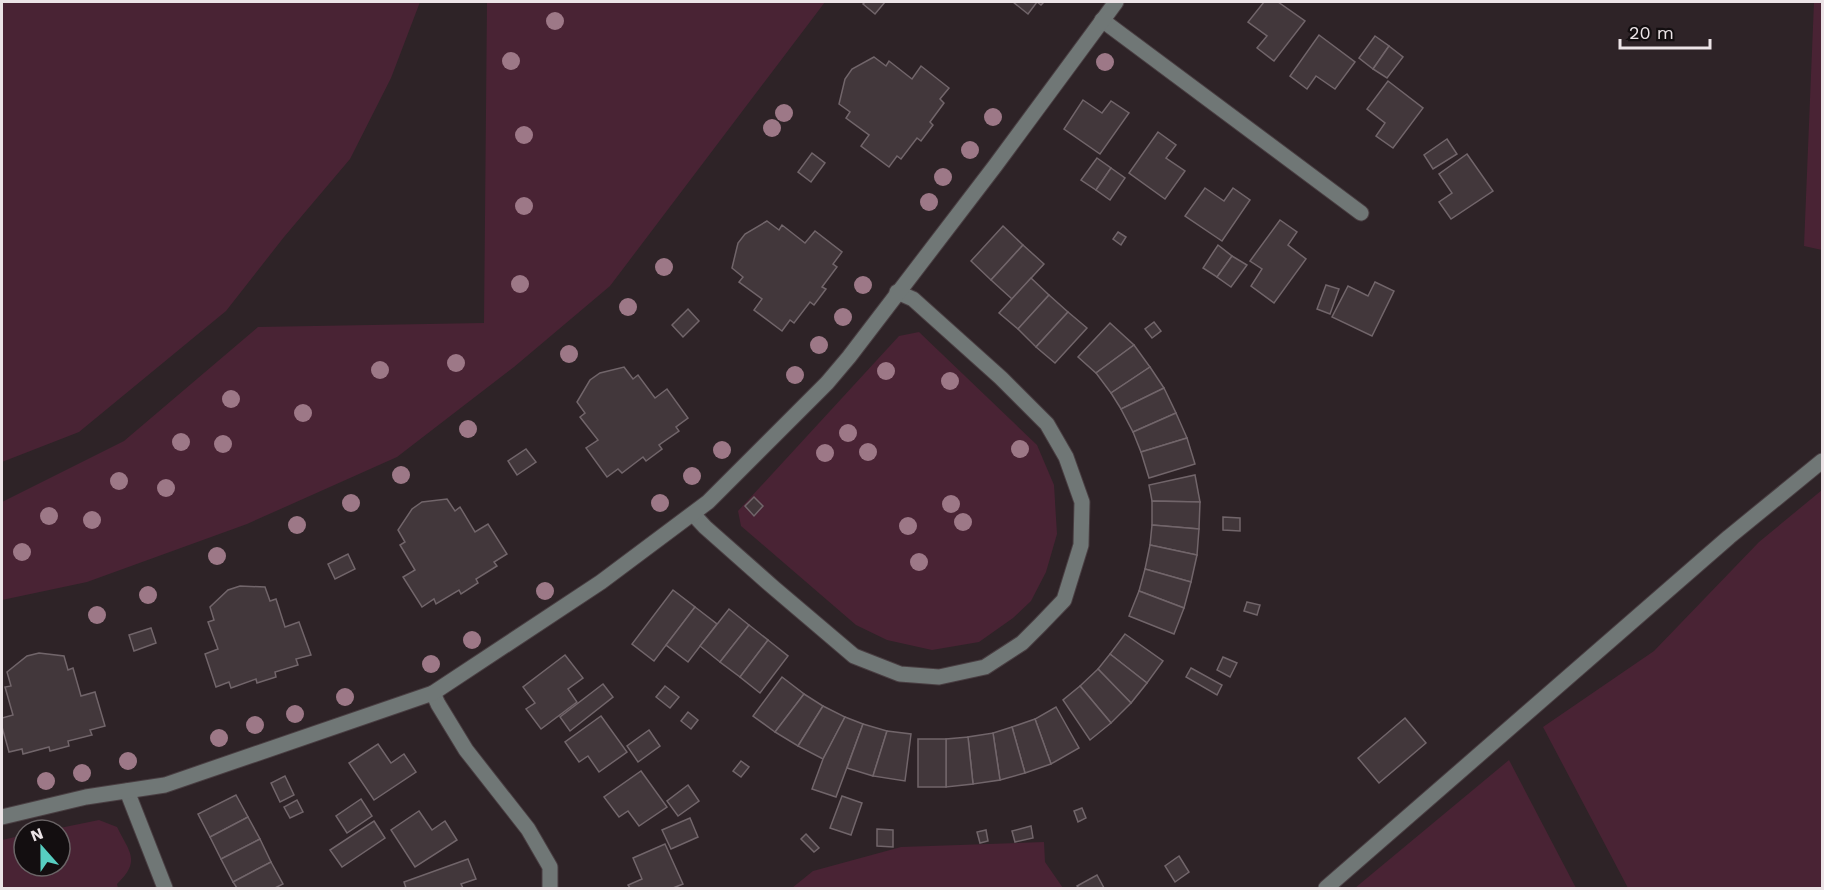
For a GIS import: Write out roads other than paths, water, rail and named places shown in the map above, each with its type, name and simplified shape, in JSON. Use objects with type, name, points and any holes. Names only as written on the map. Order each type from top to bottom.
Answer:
[{"type":"street","points":[[2,818],[86,797],[165,785],[433,693],[642,553],[693,514],[731,480],[849,357],[995,166],[1116,2]]},
{"type":"street","points":[[1102,20],[1361,213]]},
{"type":"street","points":[[693,514],[774,588],[854,656],[900,674],[939,677],[985,667],[1022,643],[1064,600],[1081,545],[1082,502],[1066,457],[1047,424],[1001,378],[913,299],[897,292]]},
{"type":"street","points":[[1326,888],[1730,537],[1822,461]]},
{"type":"street","points":[[433,693],[466,750],[528,828],[550,867],[550,888]]},
{"type":"street","points":[[127,791],[165,888]]}]
